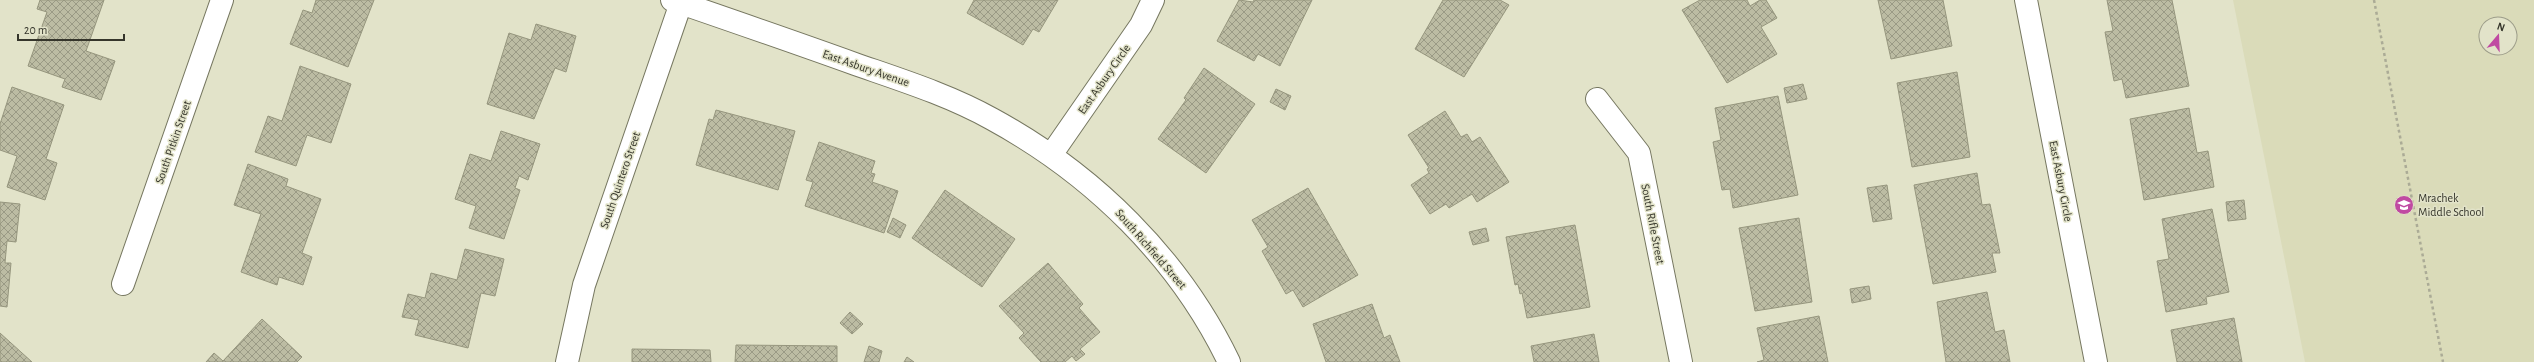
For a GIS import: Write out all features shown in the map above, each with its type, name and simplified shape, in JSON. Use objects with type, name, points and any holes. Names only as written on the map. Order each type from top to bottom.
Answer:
[{"type":"street","name":"South Pitkin Street","points":[[123,284],[222,0]]},
{"type":"street","name":"East Asbury Circle","points":[[1051,155],[1141,25],[1153,0]]},
{"type":"street","name":"East Asbury Circle","points":[[2026,0],[2096,362]]},
{"type":"street","name":"East Asbury Avenue","points":[[678,1],[938,93],[992,118],[1051,155]]},
{"type":"street","name":"South Quintero Street","points":[[567,362],[584,285],[678,1]]},
{"type":"street","name":"South Rifle Street","points":[[1597,99],[1639,153],[1681,362]]},
{"type":"street","name":"South Richfield Street","points":[[1051,155],[1090,184],[1133,225],[1190,294],[1229,362]]},
{"type":"path","points":[[2374,0],[2443,362]]},
{"type":"shaded area","name":"Mrachek Middle School","points":[[2233,0],[2534,0],[2534,362],[2305,362]]},
{"type":"building","points":[[40,0],[104,0],[86,51],[115,61],[101,100],[62,87],[65,79],[28,66],[47,12],[37,9]]},
{"type":"building","points":[[316,0],[374,0],[348,67],[290,44],[303,10],[312,13]]},
{"type":"building","points":[[974,0],[1058,0],[1039,32],[1033,29],[1023,45],[967,13]]},
{"type":"building","points":[[1239,0],[1253,2],[1254,0],[1312,0],[1280,66],[1258,54],[1254,61],[1217,41]]},
{"type":"building","points":[[1443,0],[1500,0],[1509,5],[1464,77],[1415,49]]},
{"type":"building","points":[[1700,0],[1747,0],[1750,6],[1760,0],[1766,0],[1777,18],[1761,27],[1777,54],[1727,83],[1682,10]]},
{"type":"building","points":[[1878,0],[1943,0],[1952,46],[1891,59]]},
{"type":"building","points":[[2107,0],[2172,0],[2189,86],[2126,98],[2122,79],[2114,81],[2105,32],[2113,31]]},
{"type":"building","points":[[536,24],[576,36],[566,72],[555,68],[534,119],[487,104],[509,33],[531,40]]},
{"type":"building","points":[[300,66],[351,84],[331,143],[307,135],[296,166],[255,152],[268,116],[282,121]]},
{"type":"building","points":[[1204,68],[1255,104],[1206,173],[1158,139],[1186,100],[1184,98]]},
{"type":"building","points":[[1957,72],[1970,157],[1912,167],[1897,83]]},
{"type":"building","points":[[1803,84],[1807,99],[1787,103],[1784,88]]},
{"type":"building","points":[[12,87],[64,105],[46,159],[57,163],[45,200],[7,187],[17,156],[0,150],[0,124]]},
{"type":"building","points":[[1276,89],[1291,96],[1285,110],[1270,102]]},
{"type":"building","points":[[1778,96],[1798,195],[1733,208],[1730,189],[1722,190],[1713,142],[1721,140],[1715,108]]},
{"type":"building","points":[[2189,108],[2197,153],[2208,151],[2214,187],[2144,200],[2130,119]]},
{"type":"building","points":[[716,110],[795,131],[778,190],[696,165],[709,119],[713,120]]},
{"type":"building","points":[[1445,111],[1461,137],[1467,134],[1472,142],[1480,137],[1509,182],[1477,202],[1472,194],[1449,208],[1446,204],[1430,214],[1411,185],[1429,173],[1427,169],[1429,168],[1408,135]]},
{"type":"building","points":[[501,131],[540,144],[528,180],[519,176],[515,188],[520,190],[504,239],[469,228],[476,206],[455,199],[470,154],[491,161]]},
{"type":"building","points":[[819,142],[875,161],[871,173],[875,174],[872,182],[898,191],[884,233],[805,206],[813,182],[806,180]]},
{"type":"building","points":[[248,164],[288,179],[286,186],[321,199],[302,253],[312,257],[303,285],[279,277],[277,285],[241,272],[261,214],[234,205]]},
{"type":"building","points":[[1977,173],[1982,205],[1990,204],[2000,253],[1992,253],[1996,272],[1933,284],[1914,185]]},
{"type":"building","points":[[1887,185],[1892,219],[1873,222],[1867,188]]},
{"type":"building","points":[[1308,188],[1358,275],[1303,307],[1293,290],[1286,294],[1262,251],[1268,247],[1252,220]]},
{"type":"building","points":[[945,190],[1015,239],[982,287],[912,238]]},
{"type":"building","points":[[2244,200],[2246,219],[2228,221],[2226,202]]},
{"type":"building","points":[[0,202],[20,204],[16,242],[7,241],[5,263],[11,263],[7,307],[0,306]]},
{"type":"building","points":[[2212,209],[2229,292],[2206,297],[2207,304],[2166,312],[2157,261],[2169,259],[2162,219]]},
{"type":"building","points":[[893,218],[906,225],[900,238],[887,232]]},
{"type":"building","points":[[1799,218],[1812,302],[1755,311],[1739,228]]},
{"type":"building","points":[[1575,225],[1590,307],[1527,318],[1522,293],[1520,294],[1518,284],[1515,285],[1506,237]]},
{"type":"building","points":[[1486,228],[1489,241],[1473,245],[1469,232]]},
{"type":"building","points":[[465,249],[504,259],[495,296],[481,293],[468,348],[415,335],[419,320],[402,317],[408,294],[425,298],[431,273],[457,280]]},
{"type":"building","points":[[1048,263],[1083,304],[1079,308],[1100,332],[1080,349],[1085,354],[1076,361],[1072,356],[1065,362],[1041,362],[1019,338],[1024,333],[999,306]]},
{"type":"building","points":[[1869,286],[1871,299],[1852,303],[1850,289]]},
{"type":"building","points":[[1987,292],[1995,332],[2004,330],[2010,362],[1946,362],[1937,302]]},
{"type":"building","points":[[1372,304],[1384,338],[1390,335],[1400,362],[1326,362],[1313,324]]},
{"type":"building","points":[[850,312],[863,324],[852,334],[840,323]]},
{"type":"building","points":[[1819,316],[1828,362],[1757,362],[1764,360],[1757,328]]},
{"type":"building","points":[[2234,318],[2242,362],[2177,362],[2171,330]]},
{"type":"building","points":[[262,319],[302,357],[297,362],[206,362],[214,353],[223,361]]},
{"type":"building","points":[[0,333],[32,362],[0,362]]},
{"type":"building","points":[[1594,334],[1599,362],[1534,362],[1531,346]]},
{"type":"building","points":[[736,345],[837,346],[837,362],[735,362]]},
{"type":"building","points":[[869,346],[882,351],[879,362],[864,362]]},
{"type":"building","points":[[632,349],[710,350],[711,362],[632,362]]},
{"type":"building","points":[[907,357],[914,362],[904,362]]},
{"type":"place","name":"Mrachek Middle School","points":[[2404,205]]}]
